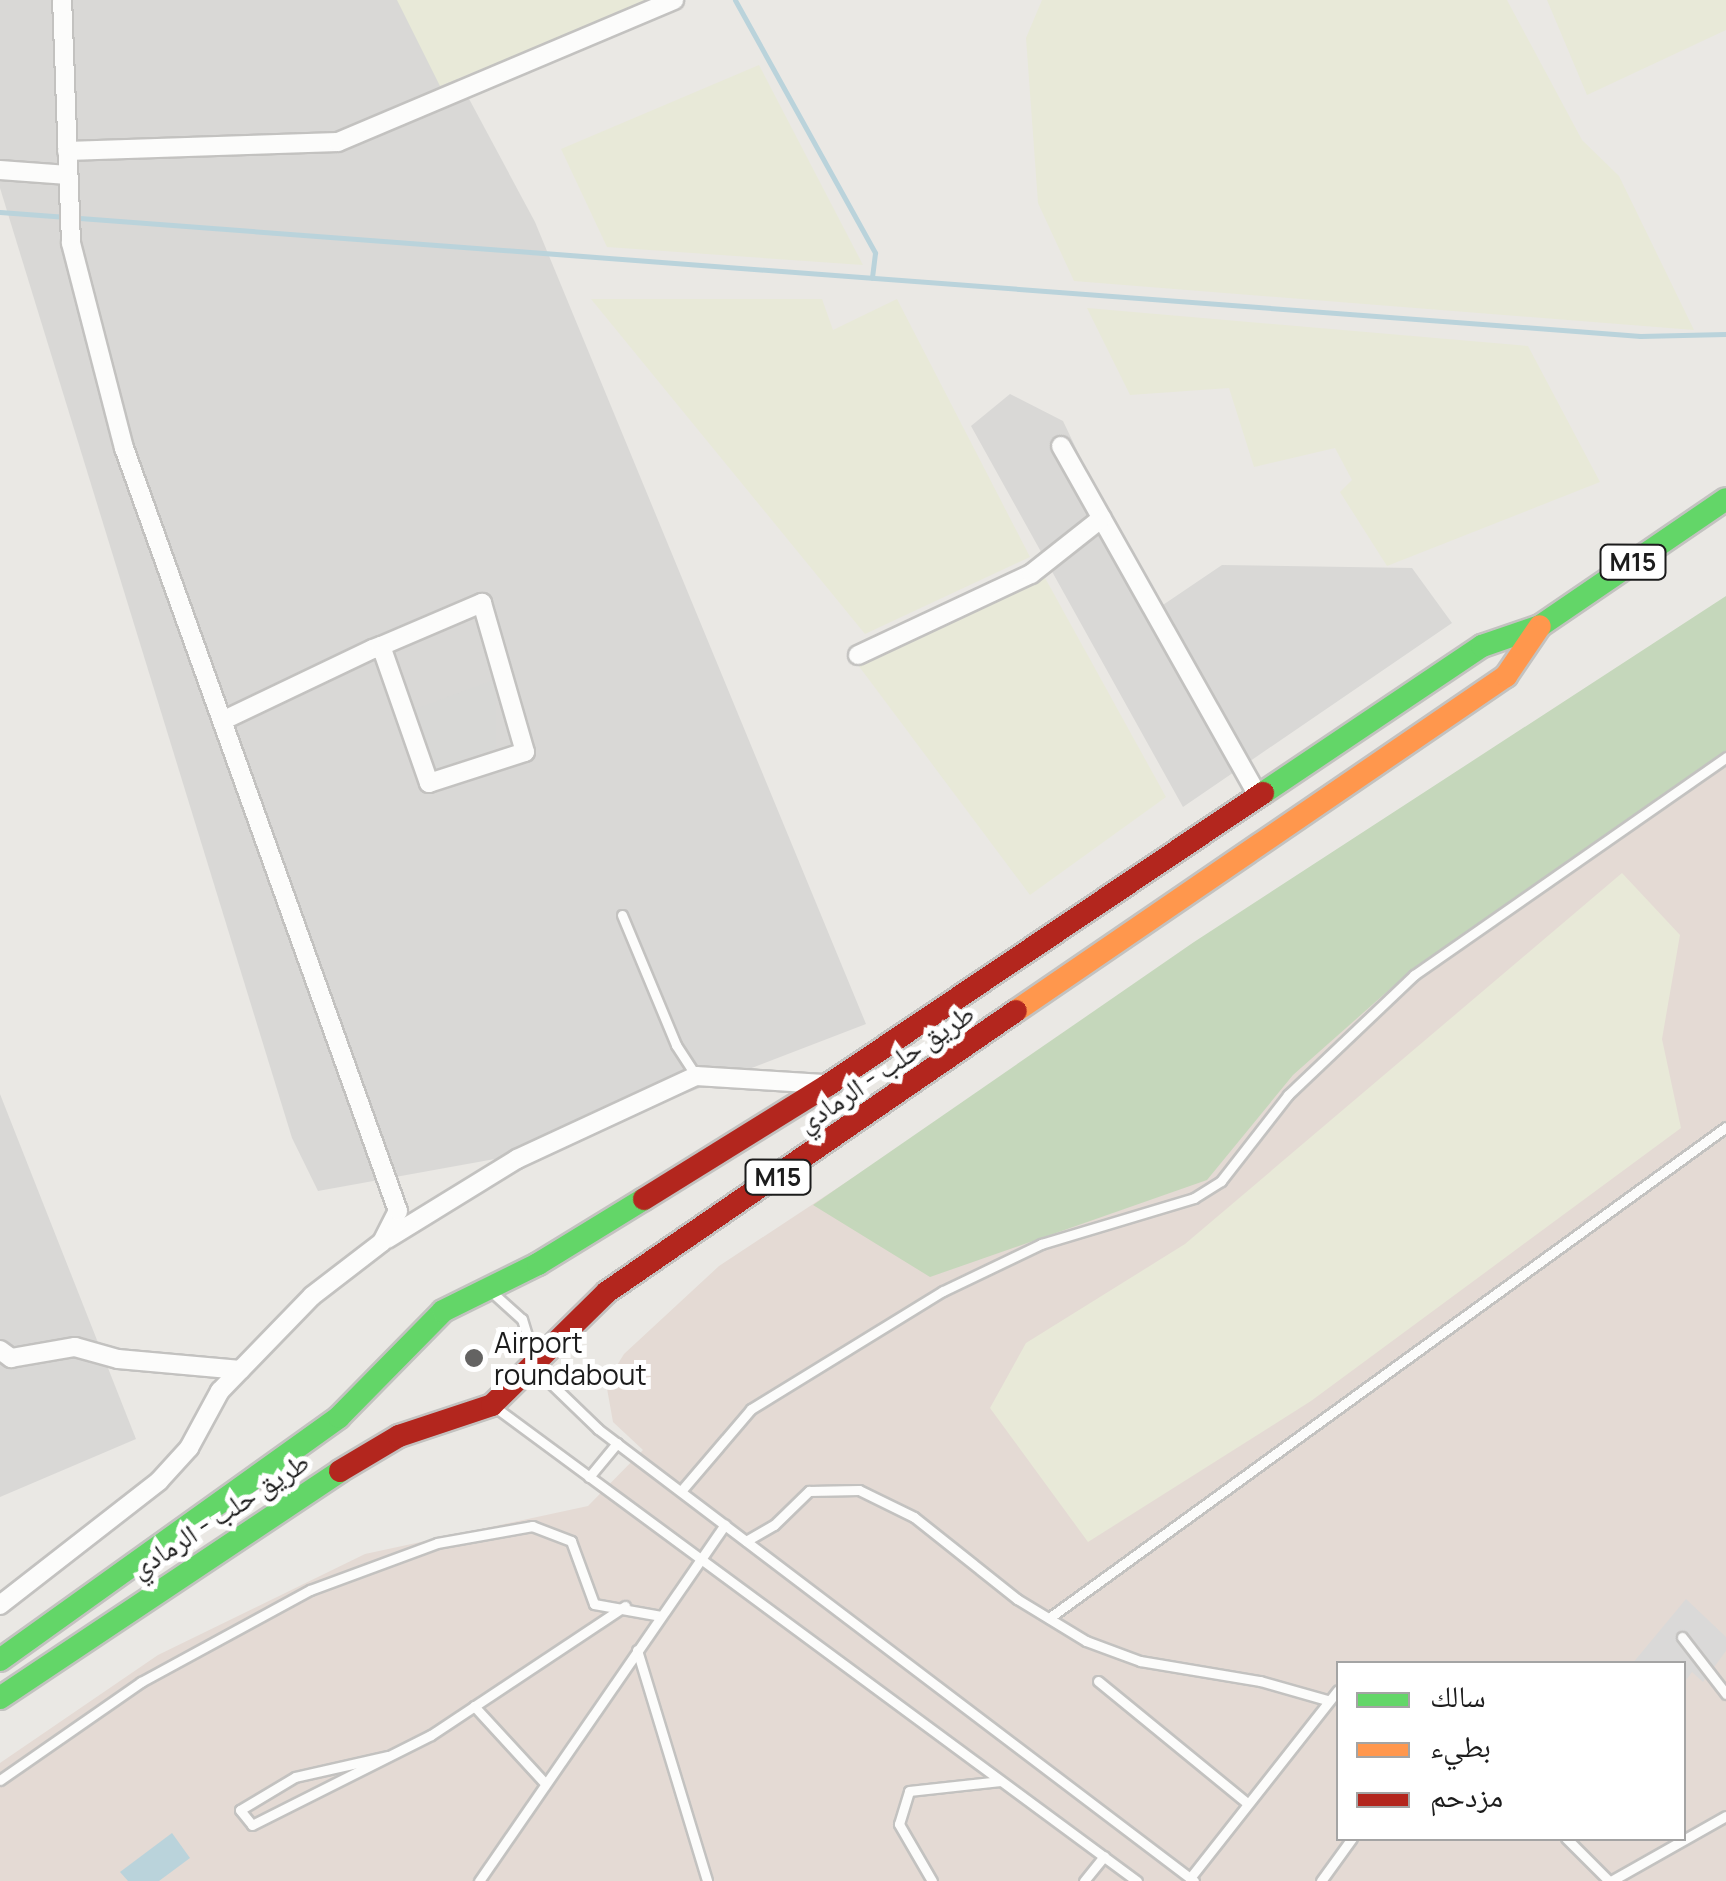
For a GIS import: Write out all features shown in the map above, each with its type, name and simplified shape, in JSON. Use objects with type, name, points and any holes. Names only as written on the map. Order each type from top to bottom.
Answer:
[{"type":"highway","name":"طريق حلب - الرمادي","points":[[0,1660],[340,1416],[422,1326],[828,1085],[1482,646],[1540,626],[1726,499]]},
{"type":"highway","name":"طريق حلب - الرمادي","points":[[0,1698],[361,1457],[399,1436],[492,1405],[535,1368],[606,1292],[1506,676],[1540,626]]},
{"type":"street","points":[[62,0],[71,243],[124,448],[398,1211],[382,1242]]},
{"type":"street","points":[[68,151],[338,142],[674,0]]},
{"type":"street","points":[[0,170],[68,175]]},
{"type":"street","points":[[1061,446],[1258,796]]},
{"type":"street","points":[[858,654],[1031,574],[1102,518]]},
{"type":"street","points":[[224,720],[382,646],[482,603],[525,752],[429,783],[382,646]]},
{"type":"street","points":[[0,1605],[159,1481],[241,1370],[312,1296],[382,1242],[516,1159],[696,1076],[828,1085]]},
{"type":"street","points":[[0,1350],[11,1358],[75,1346],[118,1359],[241,1370]]},
{"type":"lane","points":[[681,1491],[751,1409],[944,1291],[1041,1244],[1194,1198],[1220,1181],[1288,1095],[1414,975],[1726,757]]},
{"type":"lane","points":[[622,915],[676,1046],[696,1076]]},
{"type":"lane","points":[[1048,1618],[1726,1127]]},
{"type":"lane","points":[[486,1289],[522,1319],[535,1368],[617,1443],[1192,1880],[1247,1803],[1336,1692]]},
{"type":"lane","points":[[492,1405],[1137,1881]]},
{"type":"lane","points":[[590,1477],[617,1443]]},
{"type":"lane","points":[[746,1541],[774,1526],[809,1491],[859,1490],[914,1517],[1048,1618],[1086,1641],[1140,1660],[1327,1700]]},
{"type":"lane","points":[[478,1879],[725,1525]]},
{"type":"lane","points":[[0,1780],[141,1682],[310,1590],[436,1544],[532,1526],[571,1541],[594,1604],[627,1604],[661,1616]]},
{"type":"lane","points":[[388,1756],[296,1778],[240,1810],[252,1825],[388,1756],[474,1706],[627,1604]]},
{"type":"lane","points":[[1682,1637],[1726,1694]]},
{"type":"lane","points":[[637,1650],[707,1881]]},
{"type":"lane","points":[[1098,1681],[1247,1803]]},
{"type":"lane","points":[[474,1706],[543,1782]]},
{"type":"lane","points":[[932,1881],[899,1824],[908,1791],[1002,1781]]},
{"type":"lane","points":[[1686,1838],[1726,1816]]},
{"type":"lane","points":[[1321,1881],[1350,1841]]},
{"type":"lane","points":[[1569,1841],[1610,1881],[1681,1841]]},
{"type":"lane","points":[[1084,1881],[1104,1856]]},
{"type":"shaded area","points":[[0,0],[416,0],[535,222],[866,1024],[534,1152],[318,1191],[292,1138],[0,188]]},
{"type":"shaded area","points":[[1010,394],[1063,421],[1154,611],[1222,565],[1412,568],[1452,623],[1183,807],[971,426]]},
{"type":"shaded area","points":[[1726,602],[1726,1881],[0,1881],[0,1763],[158,1655],[365,1554],[588,1506],[643,1450],[613,1422],[606,1383],[624,1354],[719,1266]]},
{"type":"shaded area","points":[[496,679],[496,748],[431,771],[410,711]]},
{"type":"shaded area","points":[[0,1094],[136,1439],[0,1497]]},
{"type":"shaded area","points":[[1686,1599],[1726,1637],[1726,1651],[1703,1682],[1692,1672],[1686,1680],[1686,1661],[1634,1661]]},
{"type":"green space","points":[[397,0],[653,0],[440,86]]},
{"type":"green space","points":[[1042,0],[1507,0],[1582,140],[1619,176],[1694,330],[1074,281],[1038,203],[1026,38]]},
{"type":"green space","points":[[1547,0],[1726,0],[1726,30],[1587,95]]},
{"type":"green space","points":[[759,65],[863,265],[607,247],[561,149]]},
{"type":"green space","points":[[591,299],[822,299],[833,330],[897,299],[1030,557],[865,634]]},
{"type":"green space","points":[[1087,308],[1528,346],[1600,482],[1387,566],[1340,492],[1352,480],[1335,448],[1254,467],[1229,388],[1130,395]]},
{"type":"green space","points":[[1044,576],[1166,797],[1030,895],[858,665]]},
{"type":"green space","points":[[1726,596],[1726,751],[1407,974],[1293,1075],[1207,1180],[930,1277],[813,1205],[1194,942]]},
{"type":"green space","points":[[1622,873],[1680,935],[1662,1039],[1681,1128],[1311,1401],[1088,1542],[990,1408],[1026,1343],[1185,1244]]},
{"type":"water","points":[[172,1833],[190,1858],[159,1881],[128,1881],[120,1872]]},
{"type":"waterway","points":[[735,0],[875,253],[872,278]]},
{"type":"waterway","points":[[0,212],[1640,336],[1726,334]]},
{"type":"traffic: fast","points":[[1263,793],[1482,646],[1540,626],[1726,499]]},
{"type":"traffic: fast","points":[[0,1660],[339,1417],[443,1311],[538,1264],[644,1199]]},
{"type":"traffic: fast","points":[[0,1698],[340,1471]]},
{"type":"traffic: slow","points":[[1016,1011],[1506,676],[1540,626]]},
{"type":"traffic: jam","points":[[644,1199],[828,1085],[1263,793]]},
{"type":"traffic: jam","points":[[340,1471],[399,1436],[492,1405],[607,1292],[1016,1011]]},
{"type":"place","name":"Airport roundabout","points":[[474,1358]]}]
